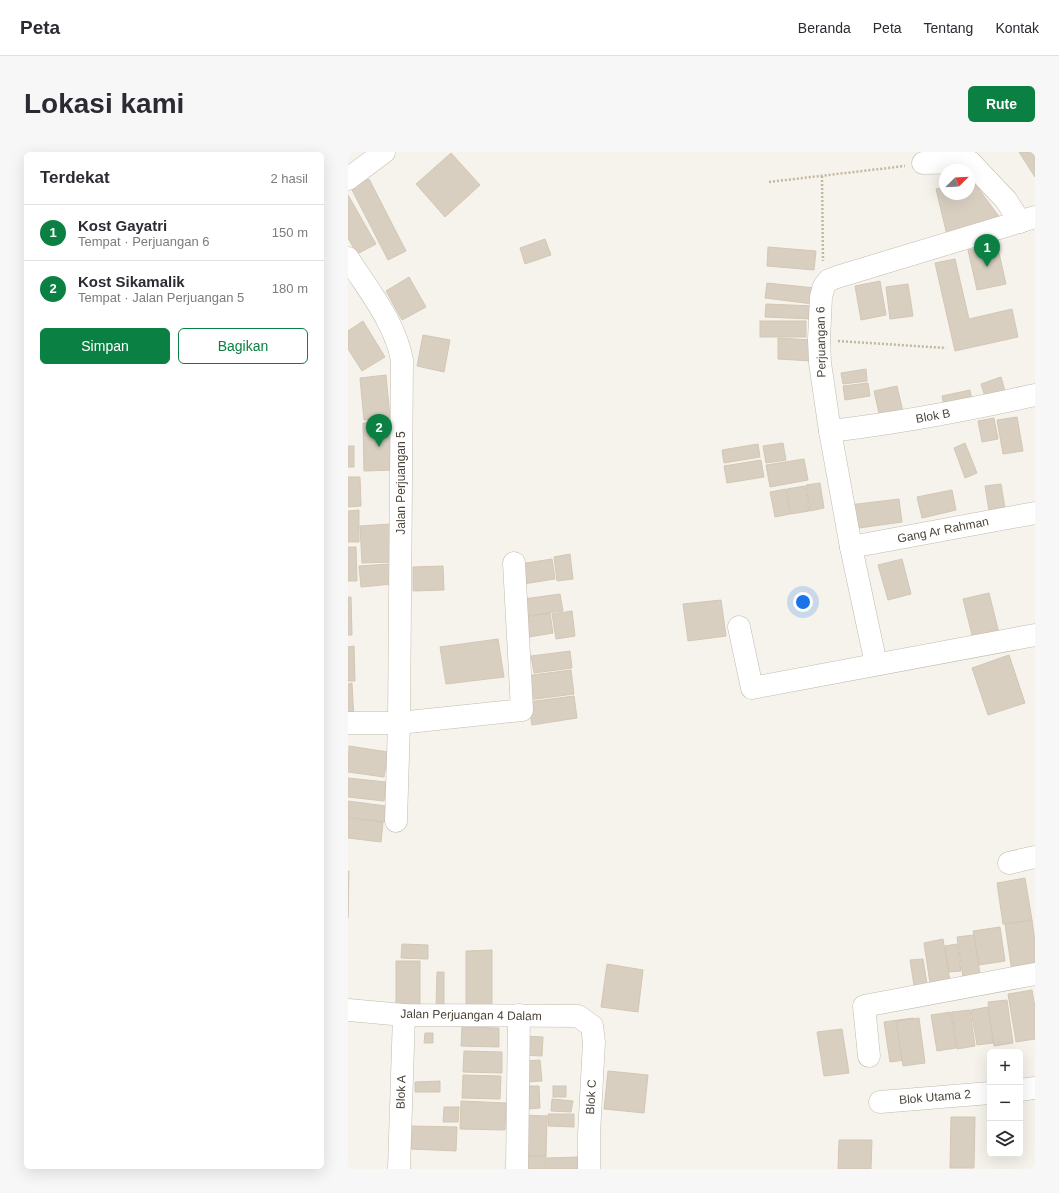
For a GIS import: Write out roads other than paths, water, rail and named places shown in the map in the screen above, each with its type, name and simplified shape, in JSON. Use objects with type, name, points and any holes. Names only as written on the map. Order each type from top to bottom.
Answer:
[{"type":"street","points":[[348,179],[384,152]]},
{"type":"street","points":[[923,164],[974,157],[1006,200],[1028,220]]},
{"type":"street","name":"Perjuangan 6","points":[[876,664],[851,547],[823,390],[819,339],[821,297],[824,286],[829,280],[1028,220]]},
{"type":"street","name":"Jalan Perjuangan 5","points":[[348,258],[399,342],[402,360],[400,723],[396,821]]},
{"type":"street","name":"Blok B","points":[[830,431],[877,426],[1035,395]]},
{"type":"street","name":"Gang Ar Rahman","points":[[851,547],[1035,513]]},
{"type":"street","points":[[348,723],[400,723],[522,710],[514,563]]},
{"type":"street","points":[[739,627],[752,688],[1035,635]]},
{"type":"street","points":[[1009,863],[1035,858]]},
{"type":"street","points":[[868,1056],[864,1006],[1035,974]]},
{"type":"street","name":"Jalan Perjuangan 4 Dalam","points":[[348,1010],[404,1015],[578,1016],[592,1026]]},
{"type":"street","name":"Blok A","points":[[399,1169],[404,1015]]},
{"type":"street","points":[[517,1169],[519,1015]]},
{"type":"street","name":"Blok C","points":[[589,1169],[589,1134],[594,1042],[592,1026]]},
{"type":"street","points":[[1023,1090],[1035,1088]]},
{"type":"street","name":"Blok Utama 2","points":[[880,1102],[987,1093]]},
{"type":"place","name":"Kost Gayatri","points":[[987,267]]},
{"type":"place","name":"Kost Sikamalik","points":[[379,447]]}]
